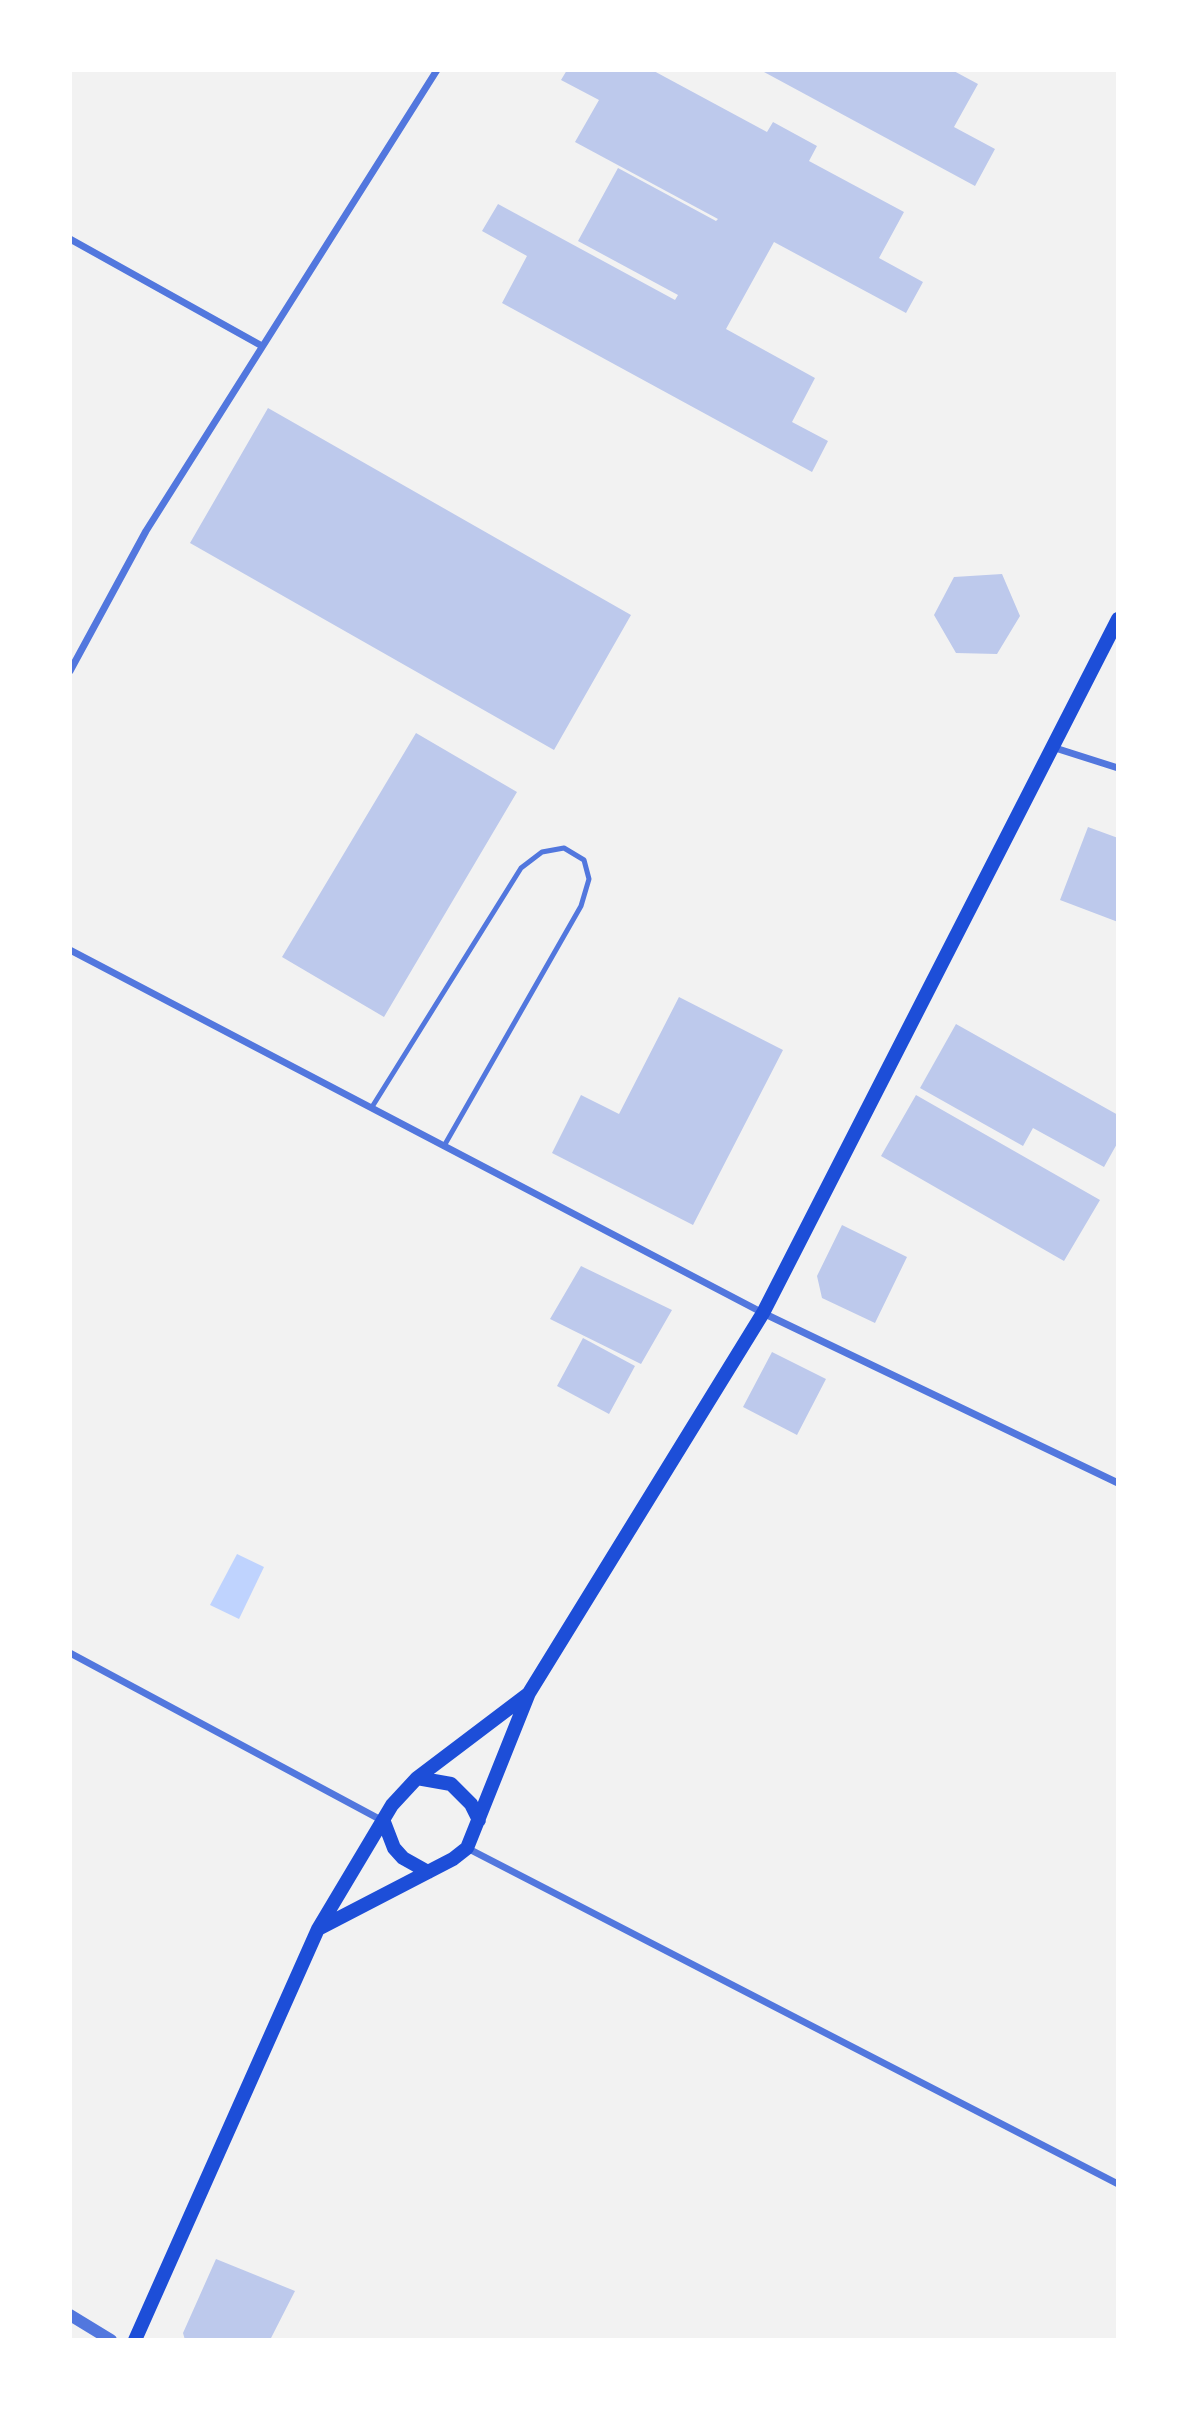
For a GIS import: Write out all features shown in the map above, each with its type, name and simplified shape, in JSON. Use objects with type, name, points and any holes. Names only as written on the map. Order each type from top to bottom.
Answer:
[{"type":"main road","points":[[318,1928],[453,1859],[467,1848],[529,1693],[764,1313],[1118,619]]},
{"type":"main road","points":[[135,2340],[318,1928],[400,1794],[417,1778],[529,1693]]},
{"type":"main road","points":[[417,1778],[451,1784],[471,1804],[479,1820]]},
{"type":"main road","points":[[384,1822],[394,1848],[402,1858],[428,1872]]},
{"type":"street","points":[[70,671],[146,531],[437,70]]},
{"type":"street","points":[[70,239],[262,346]]},
{"type":"street","points":[[1051,747],[1118,768]]},
{"type":"street","points":[[70,950],[764,1313],[1118,1483]]},
{"type":"street","points":[[70,1653],[384,1822]]},
{"type":"street","points":[[467,1848],[1118,2184]]},
{"type":"street","points":[[70,2315],[111,2340]]},
{"type":"lane","points":[[372,1107],[521,868],[542,852],[564,848],[584,860],[589,879],[581,906],[444,1146]]},
{"type":"water","points":[[237,1554],[264,1567],[239,1619],[210,1605]]},
{"type":"building","points":[[567,70],[652,70],[767,132],[773,122],[817,146],[809,161],[904,212],[879,258],[923,282],[906,313],[774,242],[726,329],[815,378],[792,422],[828,441],[812,472],[502,303],[527,256],[482,231],[498,204],[675,300],[678,295],[578,241],[618,168],[716,221],[718,219],[575,142],[599,100],[561,80]]},
{"type":"building","points":[[952,70],[978,84],[954,127],[995,149],[975,186],[764,72]]},
{"type":"building","points":[[268,408],[631,615],[554,750],[190,543]]},
{"type":"building","points":[[1002,574],[1020,616],[997,654],[956,653],[934,615],[954,577]]},
{"type":"building","points":[[416,733],[517,792],[384,1017],[282,957]]},
{"type":"building","points":[[1088,827],[1118,838],[1118,922],[1060,900]]},
{"type":"building","points":[[679,997],[783,1050],[693,1225],[552,1153],[581,1095],[619,1114]]},
{"type":"building","points":[[956,1024],[1118,1115],[1118,1142],[1104,1167],[1033,1128],[1023,1146],[920,1088]]},
{"type":"building","points":[[916,1095],[1100,1200],[1064,1261],[881,1156]]},
{"type":"building","points":[[842,1225],[907,1257],[875,1323],[822,1298],[817,1276]]},
{"type":"building","points":[[581,1266],[672,1310],[641,1364],[550,1319]]},
{"type":"building","points":[[583,1338],[635,1366],[609,1414],[557,1386]]},
{"type":"building","points":[[772,1352],[826,1379],[797,1435],[743,1407]]},
{"type":"building","points":[[216,2259],[295,2291],[270,2340],[185,2340],[183,2333]]}]
